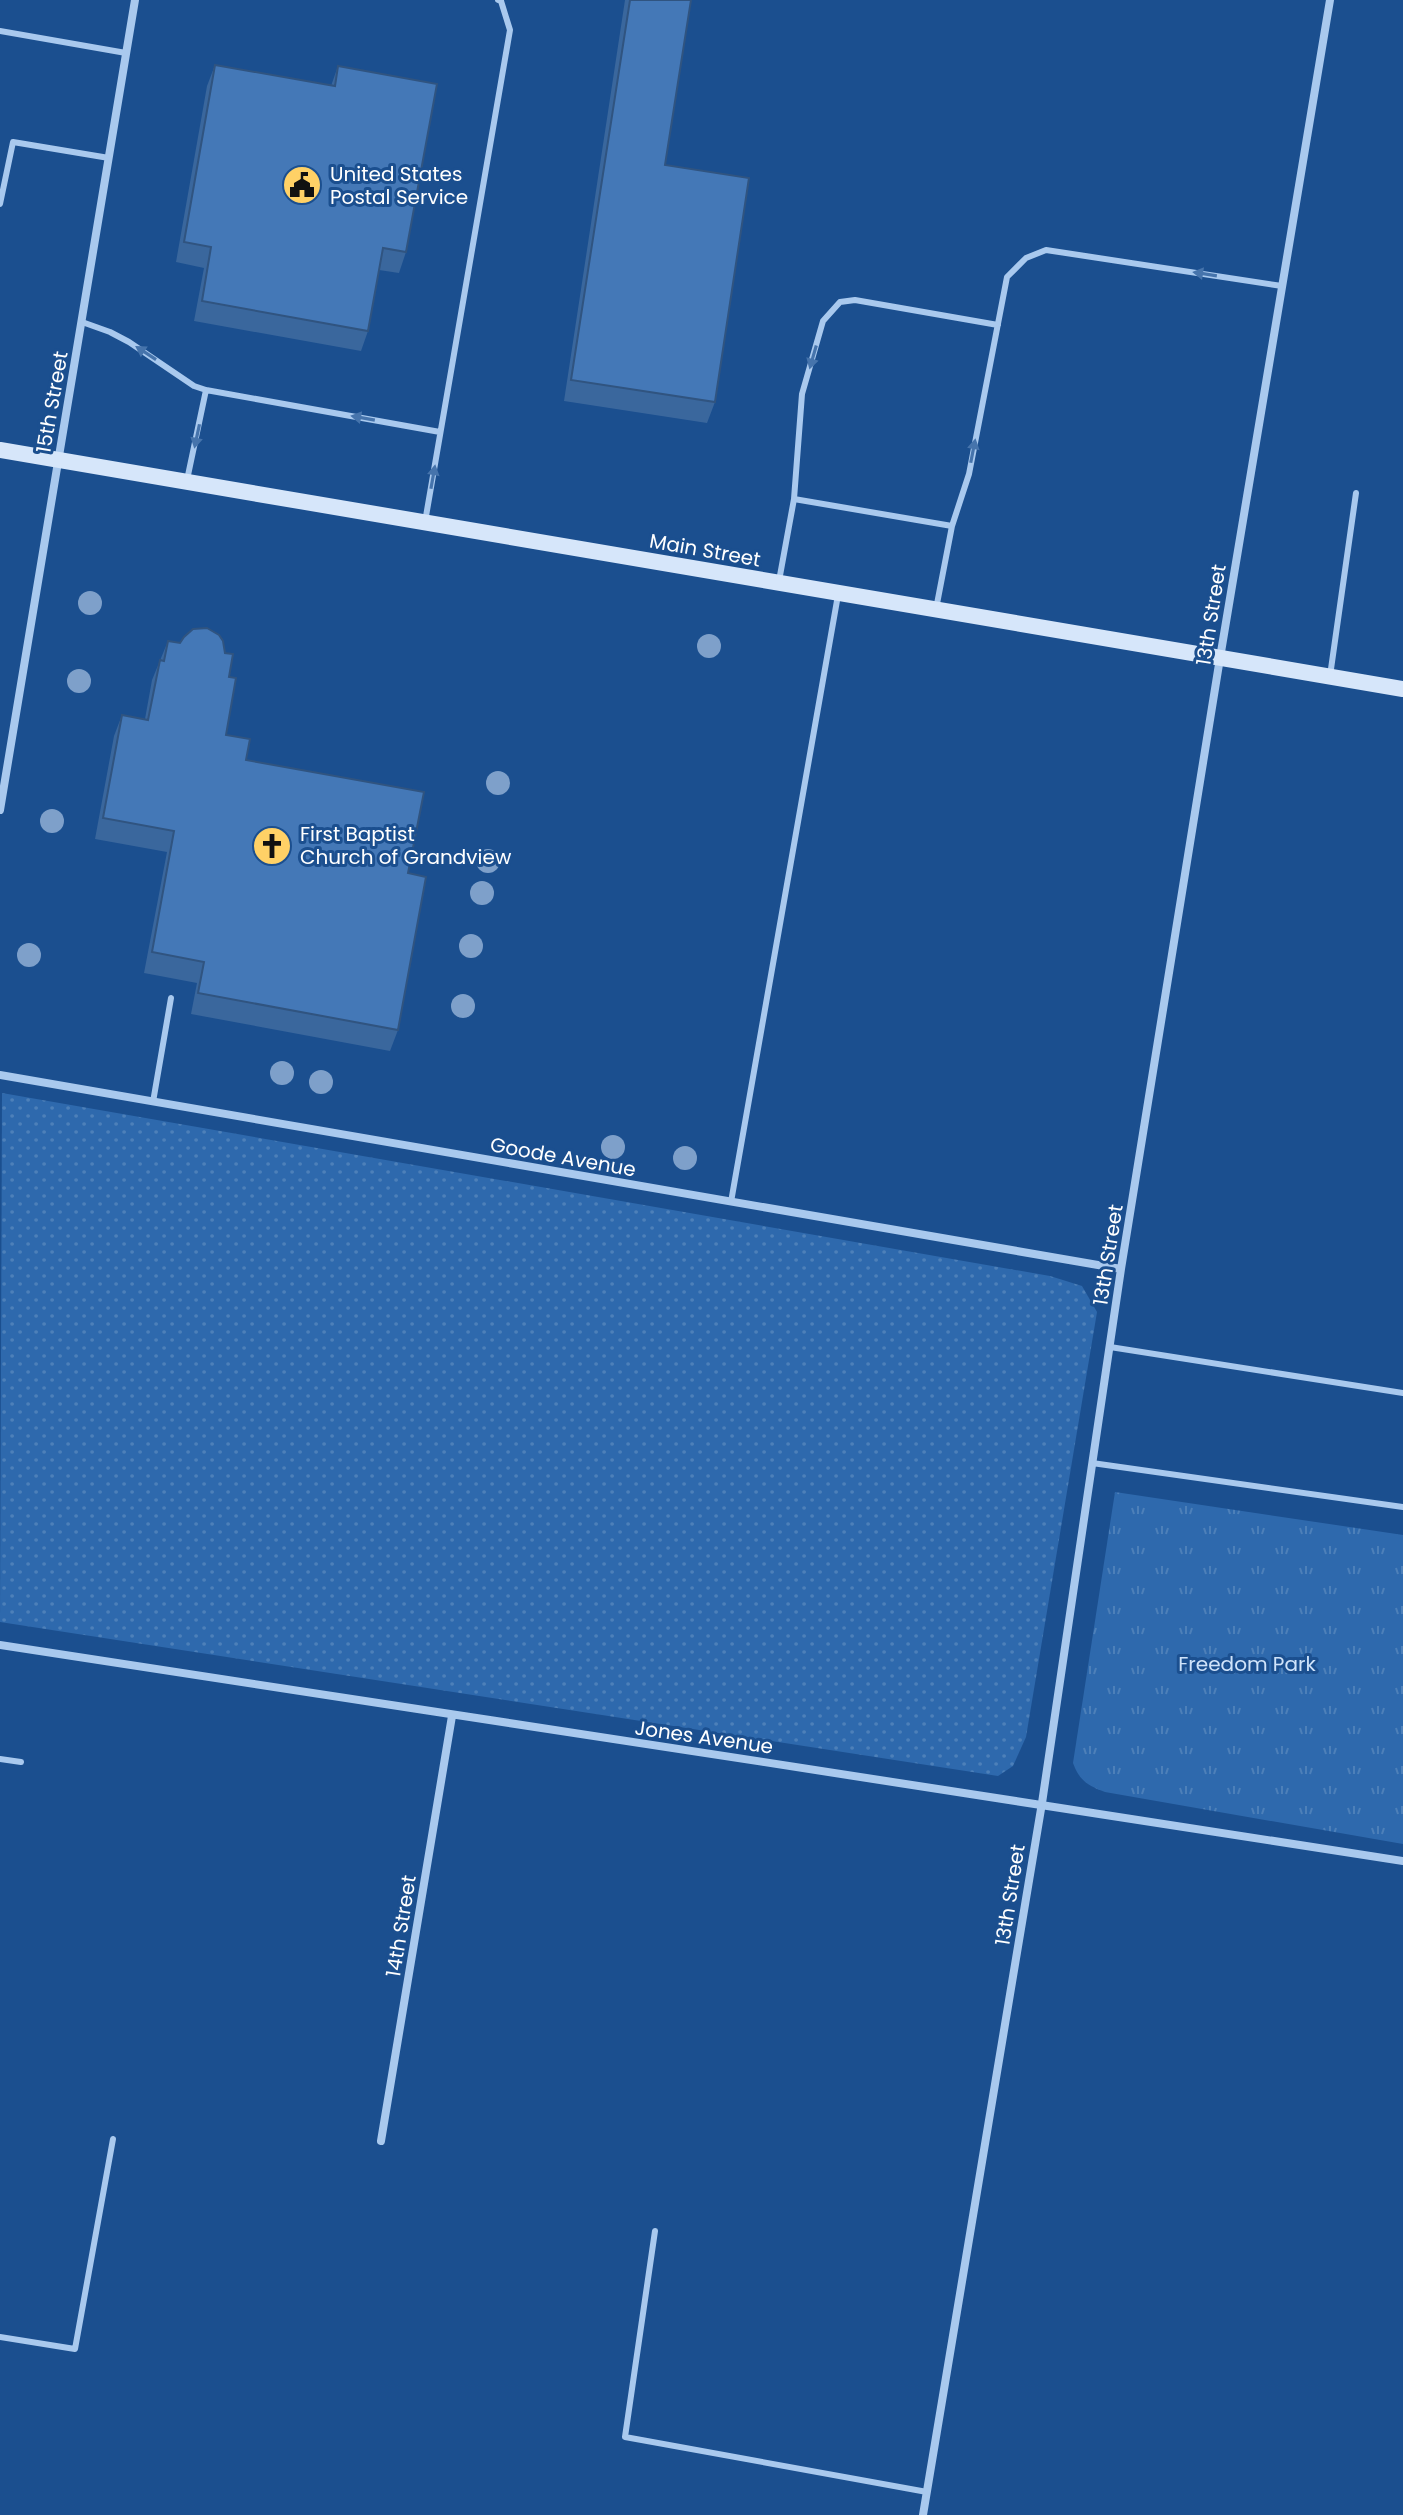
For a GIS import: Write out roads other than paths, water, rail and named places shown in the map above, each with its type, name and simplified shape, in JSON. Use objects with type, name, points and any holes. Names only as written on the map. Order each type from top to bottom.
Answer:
[{"type":"main road","name":"Main Street","points":[[0,450],[1403,689]]},
{"type":"street","name":"15th Street","points":[[0,810],[4,766],[135,0]]},
{"type":"street","name":"13th Street","points":[[923,2515],[1042,1803],[1121,1269],[1330,0]]},
{"type":"street","name":"Goode Avenue","points":[[0,1075],[1121,1269]]},
{"type":"street","name":"Jones Avenue","points":[[0,1645],[1403,1861]]},
{"type":"street","name":"14th Street","points":[[381,2141],[452,1716]]},
{"type":"lane","points":[[425,522],[510,30],[501,1],[498,0]]},
{"type":"lane","points":[[0,31],[126,53]]},
{"type":"lane","points":[[0,204],[13,142],[109,158]]},
{"type":"lane","points":[[936,609],[952,526],[969,474],[1007,277],[1026,258],[1046,250],[1282,286]]},
{"type":"lane","points":[[779,582],[794,499],[802,394],[823,321],[840,302],[855,300],[998,325]]},
{"type":"lane","points":[[82,322],[110,332],[194,386],[206,390],[440,432]]},
{"type":"lane","points":[[187,482],[206,390]]},
{"type":"lane","points":[[1330,676],[1356,493]]},
{"type":"lane","points":[[794,499],[952,526]]},
{"type":"lane","points":[[731,1202],[839,593]]},
{"type":"lane","points":[[153,1102],[171,998]]},
{"type":"lane","points":[[1110,1347],[1403,1393]]},
{"type":"lane","points":[[1092,1463],[1403,1507]]},
{"type":"lane","points":[[0,1759],[21,1762]]},
{"type":"lane","points":[[0,2337],[75,2349],[113,2139]]},
{"type":"lane","points":[[655,2231],[625,2437],[927,2492]]},
{"type":"place","name":"United States Postal Service","points":[[302,185]]},
{"type":"place","name":"First Baptist Church of Grandview","points":[[272,846]]},
{"type":"park label","name":"Freedom Park","points":[[1247,1664]]}]
